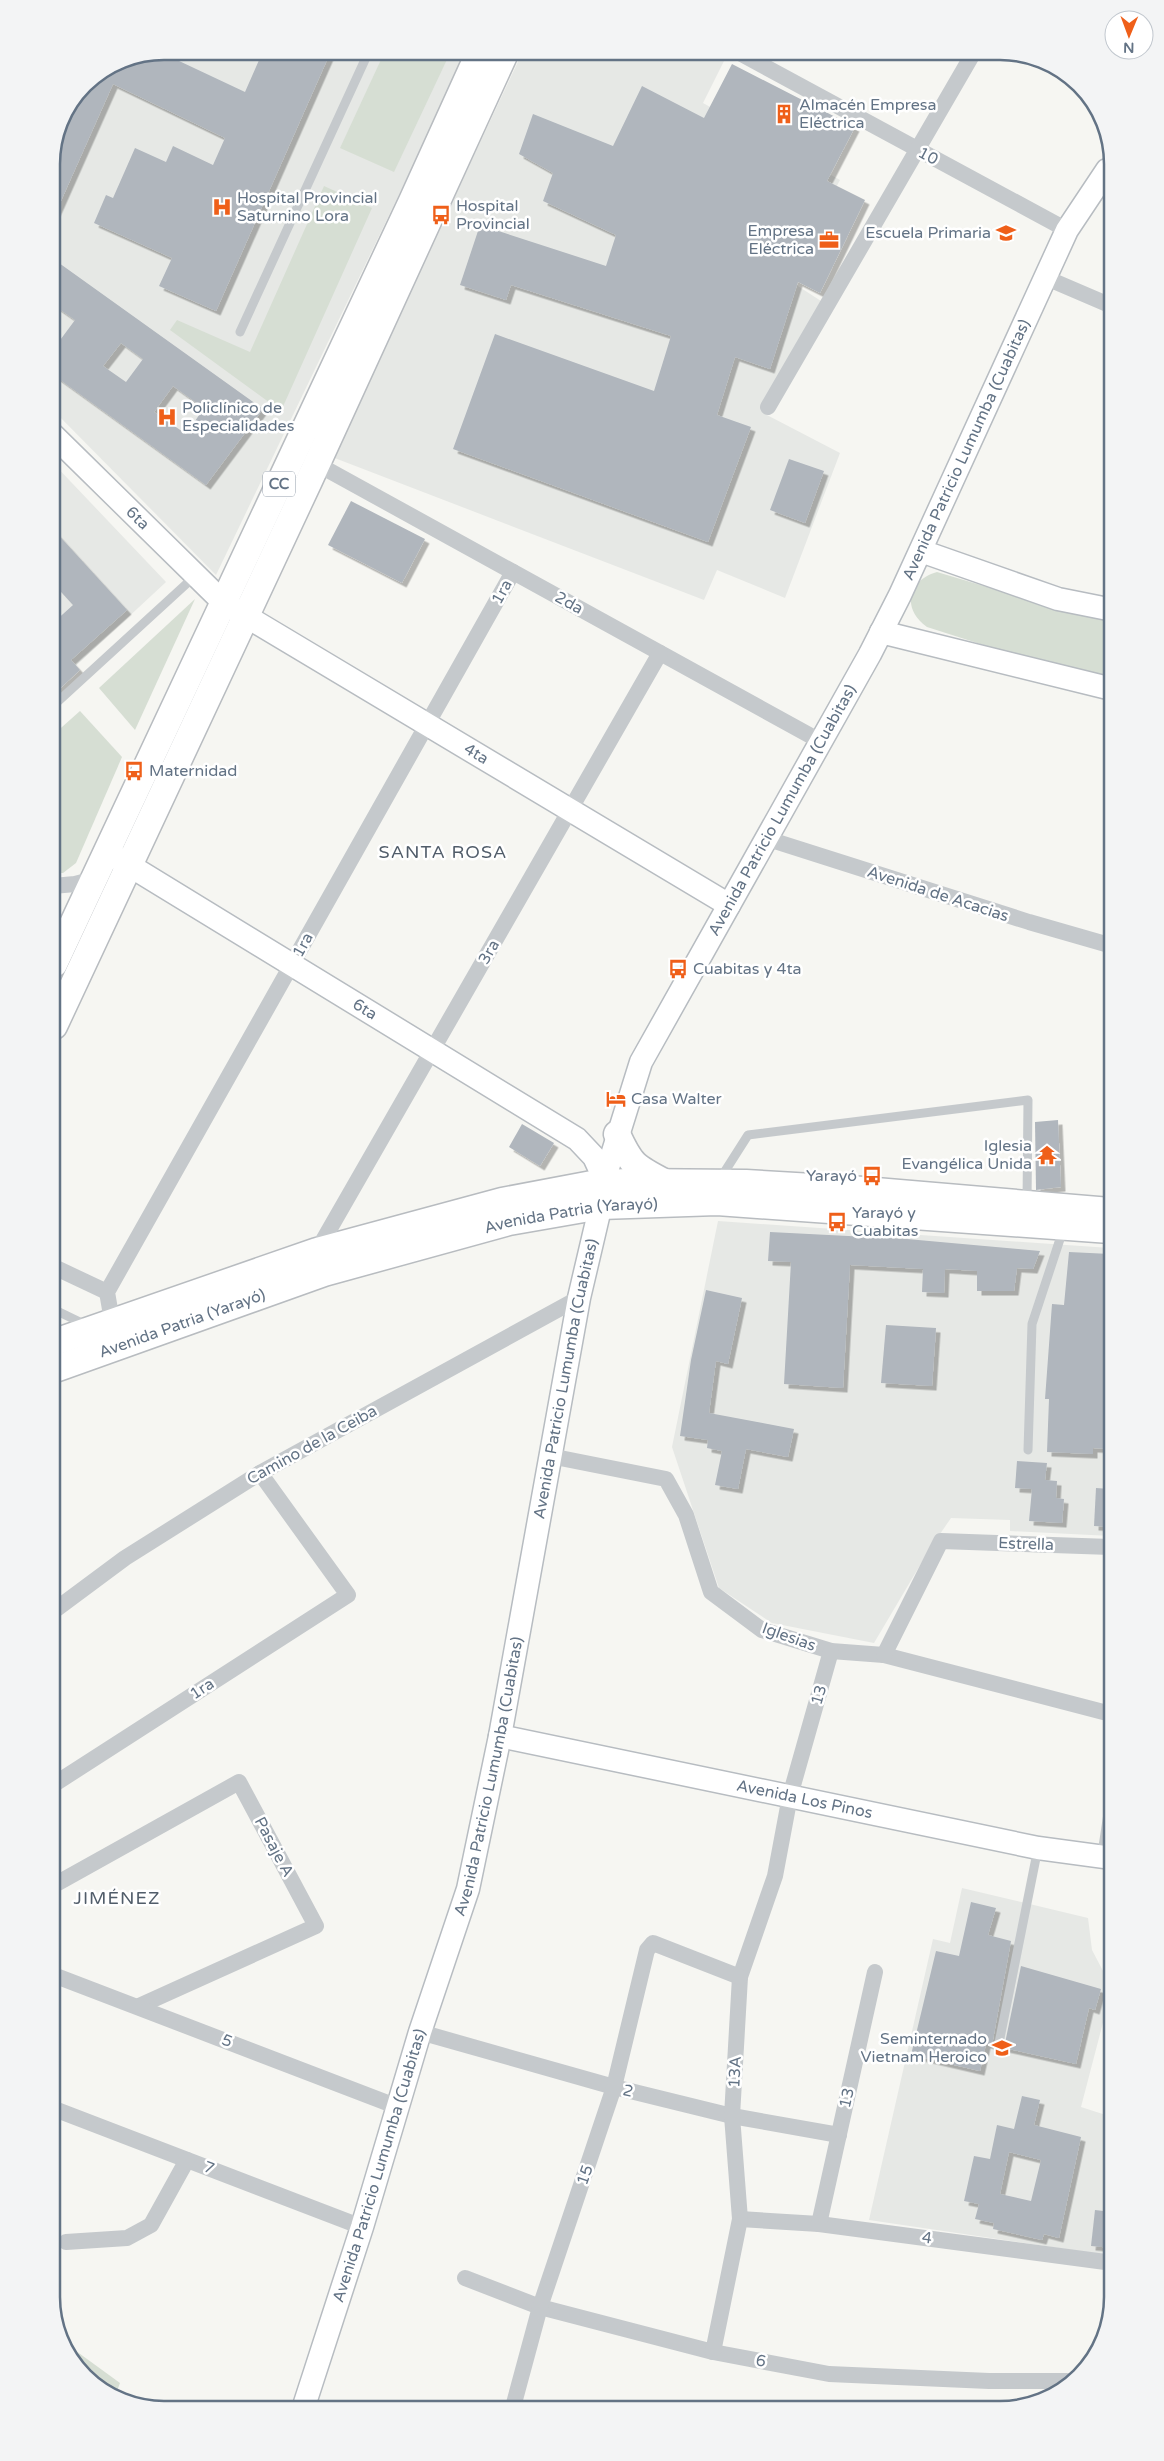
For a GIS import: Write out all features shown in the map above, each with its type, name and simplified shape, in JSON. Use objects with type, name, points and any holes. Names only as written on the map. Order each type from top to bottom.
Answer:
[{"type":"main road","name":"CC","points":[[60,929],[94,879],[412,201],[476,60]]},
{"type":"main road","name":"CC","points":[[60,1013],[317,464],[502,60]]},
{"type":"main road","points":[[617,1134],[626,1156],[637,1168],[667,1183]]},
{"type":"main road","name":"Avenida Patria (Yarayó)","points":[[60,1367],[324,1273],[604,1195],[667,1183],[718,1192],[1067,1217],[1104,1212]]},
{"type":"main road","name":"Avenida Patria (Yarayó)","points":[[60,1340],[317,1251],[502,1201],[568,1188],[604,1195],[864,1190],[1027,1205],[1104,1228]]},
{"type":"street","name":"10","points":[[753,60],[1067,230]]},
{"type":"street","points":[[768,407],[969,60]]},
{"type":"street","name":"Avenida Patricio Lumumba (Cuabitas)","points":[[308,2401],[420,2032],[468,1889],[500,1736],[580,1298],[604,1195],[607,1170],[617,1134],[642,1062],[768,839],[881,632],[921,551],[1044,277],[1067,230],[1104,174]]},
{"type":"street","points":[[1044,277],[1104,303]]},
{"type":"street","name":"6ta","points":[[60,442],[195,576],[224,602]]},
{"type":"street","name":"2da","points":[[317,464],[820,741]]},
{"type":"street","points":[[921,551],[1058,599],[1104,608]]},
{"type":"street","name":"1ra","points":[[107,1292],[513,572]]},
{"type":"street","name":"4ta","points":[[224,602],[729,905]]},
{"type":"street","points":[[881,632],[1104,687]]},
{"type":"street","name":"3ra","points":[[317,1251],[660,653]]},
{"type":"street","name":"Avenida de Acacias","points":[[768,839],[1029,922],[1104,944]]},
{"type":"street","name":"6ta","points":[[107,851],[577,1139],[594,1157],[604,1195]]},
{"type":"street","points":[[60,885],[94,879]]},
{"type":"street","points":[[60,1270],[107,1292],[102,1325]]},
{"type":"street","name":"Camino de la Ceiba","points":[[60,1606],[125,1558],[260,1474],[580,1298]]},
{"type":"street","name":"Iglesias","points":[[550,1456],[666,1479],[686,1515],[711,1592],[762,1630],[831,1652],[884,1654],[1104,1712]]},
{"type":"street","name":"1ra","points":[[60,1779],[348,1595],[260,1474]]},
{"type":"street","name":"Estrella","points":[[884,1654],[941,1541],[1104,1547]]},
{"type":"street","name":"13","points":[[790,1796],[831,1652]]},
{"type":"street","name":"Avenida Los Pinos","points":[[500,1736],[1038,1848],[1104,1857]]},
{"type":"street","name":"Pasaje A","points":[[60,1882],[239,1782],[316,1926],[139,2006]]},
{"type":"street","name":"13A","points":[[713,2352],[740,2219],[732,2116],[740,1977],[775,1876],[790,1796]]},
{"type":"street","name":"15","points":[[516,2401],[540,2306],[614,2088],[647,1950],[654,1943],[740,1977]]},
{"type":"street","name":"13","points":[[819,2224],[875,1972]]},
{"type":"street","name":"5","points":[[60,1977],[139,2006],[398,2107]]},
{"type":"street","name":"2","points":[[420,2032],[614,2088],[732,2116],[839,2135]]},
{"type":"street","name":"7","points":[[60,2111],[362,2227]]},
{"type":"street","points":[[66,2242],[127,2238],[151,2225],[187,2160]]},
{"type":"street","name":"4","points":[[740,2219],[819,2224],[1104,2262]]},
{"type":"street","name":"6","points":[[465,2278],[540,2306],[713,2352],[829,2374],[989,2382],[1059,2382]]},
{"type":"lane","points":[[240,332],[365,60]]},
{"type":"lane","points":[[60,700],[195,576]]},
{"type":"lane","points":[[718,1192],[748,1135],[1028,1100],[1027,1205]]},
{"type":"lane","points":[[1028,1450],[1032,1324],[1067,1217]]},
{"type":"lane","points":[[60,1312],[102,1325]]},
{"type":"lane","points":[[998,2048],[1038,1848]]},
{"type":"shaded area","points":[[381,60],[447,60],[394,172],[340,148]]},
{"type":"shaded area","name":"Hospital Provincial Saturnino Lora","points":[[464,60],[216,575],[60,417],[60,158],[68,124],[82,101],[101,82],[124,68],[151,61]]},
{"type":"shaded area","points":[[519,60],[722,60],[724,61],[703,103],[840,180],[787,279],[821,301],[765,414],[840,453],[785,598],[717,570],[704,600],[332,457]]},
{"type":"shaded area","points":[[324,186],[372,208],[281,411],[170,330],[177,320],[250,352]]},
{"type":"shaded area","points":[[60,470],[166,582],[60,680]]},
{"type":"shaded area","points":[[937,572],[1060,609],[1104,618],[1104,677],[1046,665],[927,627],[914,612],[911,596],[914,588],[927,576]]},
{"type":"shaded area","points":[[195,599],[135,730],[99,688]]},
{"type":"shaded area","points":[[80,711],[122,757],[76,863],[63,873],[60,873],[60,729]]},
{"type":"shaded area","points":[[718,1221],[1104,1248],[1104,1536],[1010,1531],[1010,1520],[951,1518],[929,1550],[874,1643],[772,1623],[719,1588],[672,1447]]},
{"type":"shaded area","name":"Seminternado Vietnam Heroico","points":[[962,1888],[1088,1918],[1092,1950],[1104,1973],[1104,2019],[1081,2107],[1104,2114],[1104,2255],[869,2220],[933,1939],[950,1943]]},
{"type":"shaded area","points":[[75,2351],[120,2383],[118,2390],[112,2387],[91,2370]]},
{"type":"building","points":[[177,60],[245,92],[259,60],[327,60],[216,311],[159,286],[172,258],[94,223],[106,195],[113,198],[135,148],[166,162],[173,146],[213,165],[225,138],[113,84],[60,203],[60,158],[64,137],[74,112],[96,86],[124,68],[151,61]]},
{"type":"building","points":[[732,64],[855,127],[827,181],[865,200],[820,293],[798,282],[770,369],[735,357],[717,415],[751,427],[708,542],[453,449],[495,334],[654,391],[671,336],[511,285],[506,300],[460,285],[480,225],[606,266],[616,235],[543,201],[553,173],[519,154],[533,114],[613,146],[642,86],[704,118]]},
{"type":"building","points":[[60,264],[263,409],[206,485],[60,380],[60,340],[75,320],[60,310]],"holes":[[[121,343],[143,359],[126,382],[103,366]],[[173,386],[204,408],[186,434],[154,412]]]},
{"type":"building","points":[[789,459],[824,471],[805,523],[770,510]]},
{"type":"building","points":[[351,501],[425,539],[402,583],[328,545]]},
{"type":"building","points":[[60,537],[127,610],[71,660],[80,670],[60,689],[60,617],[73,605],[60,591]]},
{"type":"building","name":"Iglesia Evangélica Unida","points":[[1058,1120],[1061,1187],[1036,1190],[1035,1122]]},
{"type":"building","points":[[522,1124],[554,1143],[540,1166],[509,1147]]},
{"type":"building","points":[[770,1232],[907,1239],[1040,1251],[1033,1269],[1017,1268],[1014,1291],[977,1291],[977,1271],[945,1269],[944,1293],[922,1292],[923,1269],[850,1265],[843,1388],[784,1384],[791,1262],[768,1261]]},
{"type":"building","points":[[1069,1252],[1104,1254],[1104,1449],[1093,1448],[1093,1454],[1047,1452],[1049,1399],[1045,1399],[1052,1304],[1064,1305]]},
{"type":"building","points":[[706,1290],[742,1298],[728,1364],[716,1361],[709,1413],[794,1429],[788,1457],[746,1449],[738,1489],[715,1485],[722,1451],[707,1448],[708,1440],[680,1436],[691,1360]]},
{"type":"building","points":[[886,1325],[936,1328],[932,1386],[881,1383]]},
{"type":"building","points":[[1017,1461],[1047,1463],[1045,1480],[1057,1481],[1056,1498],[1064,1499],[1062,1523],[1029,1521],[1032,1489],[1015,1488]]},
{"type":"building","points":[[1096,1488],[1104,1489],[1104,1527],[1094,1526]]},
{"type":"building","points":[[971,1902],[996,1908],[988,1935],[1011,1941],[992,2045],[986,2044],[980,2071],[911,2055],[936,1951],[959,1956]]},
{"type":"building","points":[[1021,1966],[1101,1989],[1095,2010],[1089,2008],[1076,2064],[1004,2048]]},
{"type":"building","points":[[1022,2096],[1040,2100],[1034,2125],[1081,2137],[1059,2238],[1044,2234],[1042,2240],[993,2229],[994,2223],[975,2219],[979,2204],[964,2201],[974,2156],[990,2159],[997,2125],[1014,2129]],"holes":[[[1009,2152],[1041,2160],[1031,2201],[1000,2194]]]},
{"type":"building","points":[[1095,2210],[1104,2211],[1104,2247],[1091,2246]]},
{"type":"place","name":"Almacén Empresa Eléctrica","points":[[784,114]]},
{"type":"place","name":"Hospital Provincial Saturnino Lora","points":[[222,207]]},
{"type":"place","name":"Hospital Provincial","points":[[441,215]]},
{"type":"place","name":"Escuela Primaria","points":[[1006,233]]},
{"type":"place","name":"Empresa Eléctrica","points":[[829,240]]},
{"type":"place","name":"Policlínico de Especialidades","points":[[167,417]]},
{"type":"place","name":"Maternidad","points":[[134,771]]},
{"type":"place","name":"Cuabitas y 4ta","points":[[678,969]]},
{"type":"place","name":"Casa Walter","points":[[616,1099]]},
{"type":"place","name":"Iglesia Evangélica Unida","points":[[1047,1155]]},
{"type":"place","name":"Yarayó","points":[[872,1176]]},
{"type":"place","name":"Yarayó y Cuabitas","points":[[837,1222]]},
{"type":"place","name":"Seminternado Vietnam Heroico","points":[[1002,2048]]},
{"type":"district","name":"SANTA ROSA","points":[[443,852]]},
{"type":"district","name":"JIMÉNEZ","points":[[117,1898]]}]
